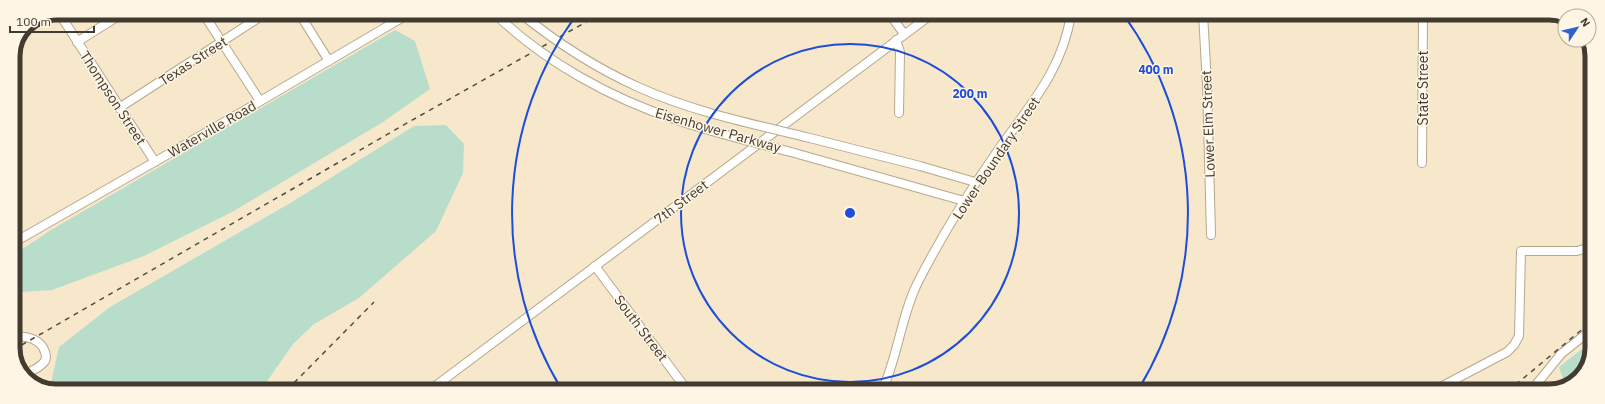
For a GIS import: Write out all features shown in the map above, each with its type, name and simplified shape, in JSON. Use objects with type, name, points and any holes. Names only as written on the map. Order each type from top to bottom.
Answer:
[{"type":"street","name":"Thompson Street","points":[[63,20],[155,162]]},
{"type":"street","points":[[77,42],[112,20]]},
{"type":"street","points":[[208,20],[260,101]]},
{"type":"street","name":"Texas Street","points":[[119,108],[255,20]]},
{"type":"street","points":[[303,20],[329,61]]},
{"type":"street","name":"Waterville Road","points":[[20,239],[329,61],[390,20]]},
{"type":"street","name":"Eisenhower Parkway","points":[[503,20],[544,54],[579,76],[616,96],[677,120],[964,200]]},
{"type":"street","name":"Eisenhower Parkway","points":[[530,20],[572,51],[609,73],[638,87],[689,106],[920,166],[975,182]]},
{"type":"street","points":[[894,20],[904,34]]},
{"type":"street","name":"7th Street","points":[[438,384],[924,20]]},
{"type":"street","name":"Lower Boundary Street","points":[[885,384],[895,356],[915,289],[975,182],[1031,106],[1050,76],[1065,44],[1070,20]]},
{"type":"street","name":"Lower Elm Street","points":[[1203,20],[1207,84],[1211,235]]},
{"type":"street","name":"State Street","points":[[1422,163],[1423,20]]},
{"type":"street","points":[[896,40],[900,52],[899,113]]},
{"type":"street","points":[[1447,384],[1507,352],[1514,345],[1519,336],[1521,251],[1577,251],[1585,248]]},
{"type":"street","name":"South Street","points":[[595,266],[684,384]]},
{"type":"street","points":[[1537,384],[1561,354],[1585,335]]},
{"type":"street","points":[[20,337],[29,337],[41,344],[46,357],[44,361],[29,372]]},
{"type":"green space","points":[[395,30],[415,41],[430,89],[383,122],[232,212],[144,256],[52,290],[21,292],[21,250],[51,230]]},
{"type":"green space","points":[[446,125],[464,144],[463,173],[436,231],[359,298],[314,324],[293,344],[265,384],[51,383],[59,347],[110,307],[292,202],[414,126]]},
{"type":"green space","points":[[1585,347],[1580,366],[1571,376],[1564,380],[1559,367]]},
{"type":"railway","points":[[20,346],[400,127],[590,20]]},
{"type":"railway","points":[[293,384],[374,302]]},
{"type":"railway","points":[[1516,384],[1585,327]]}]
